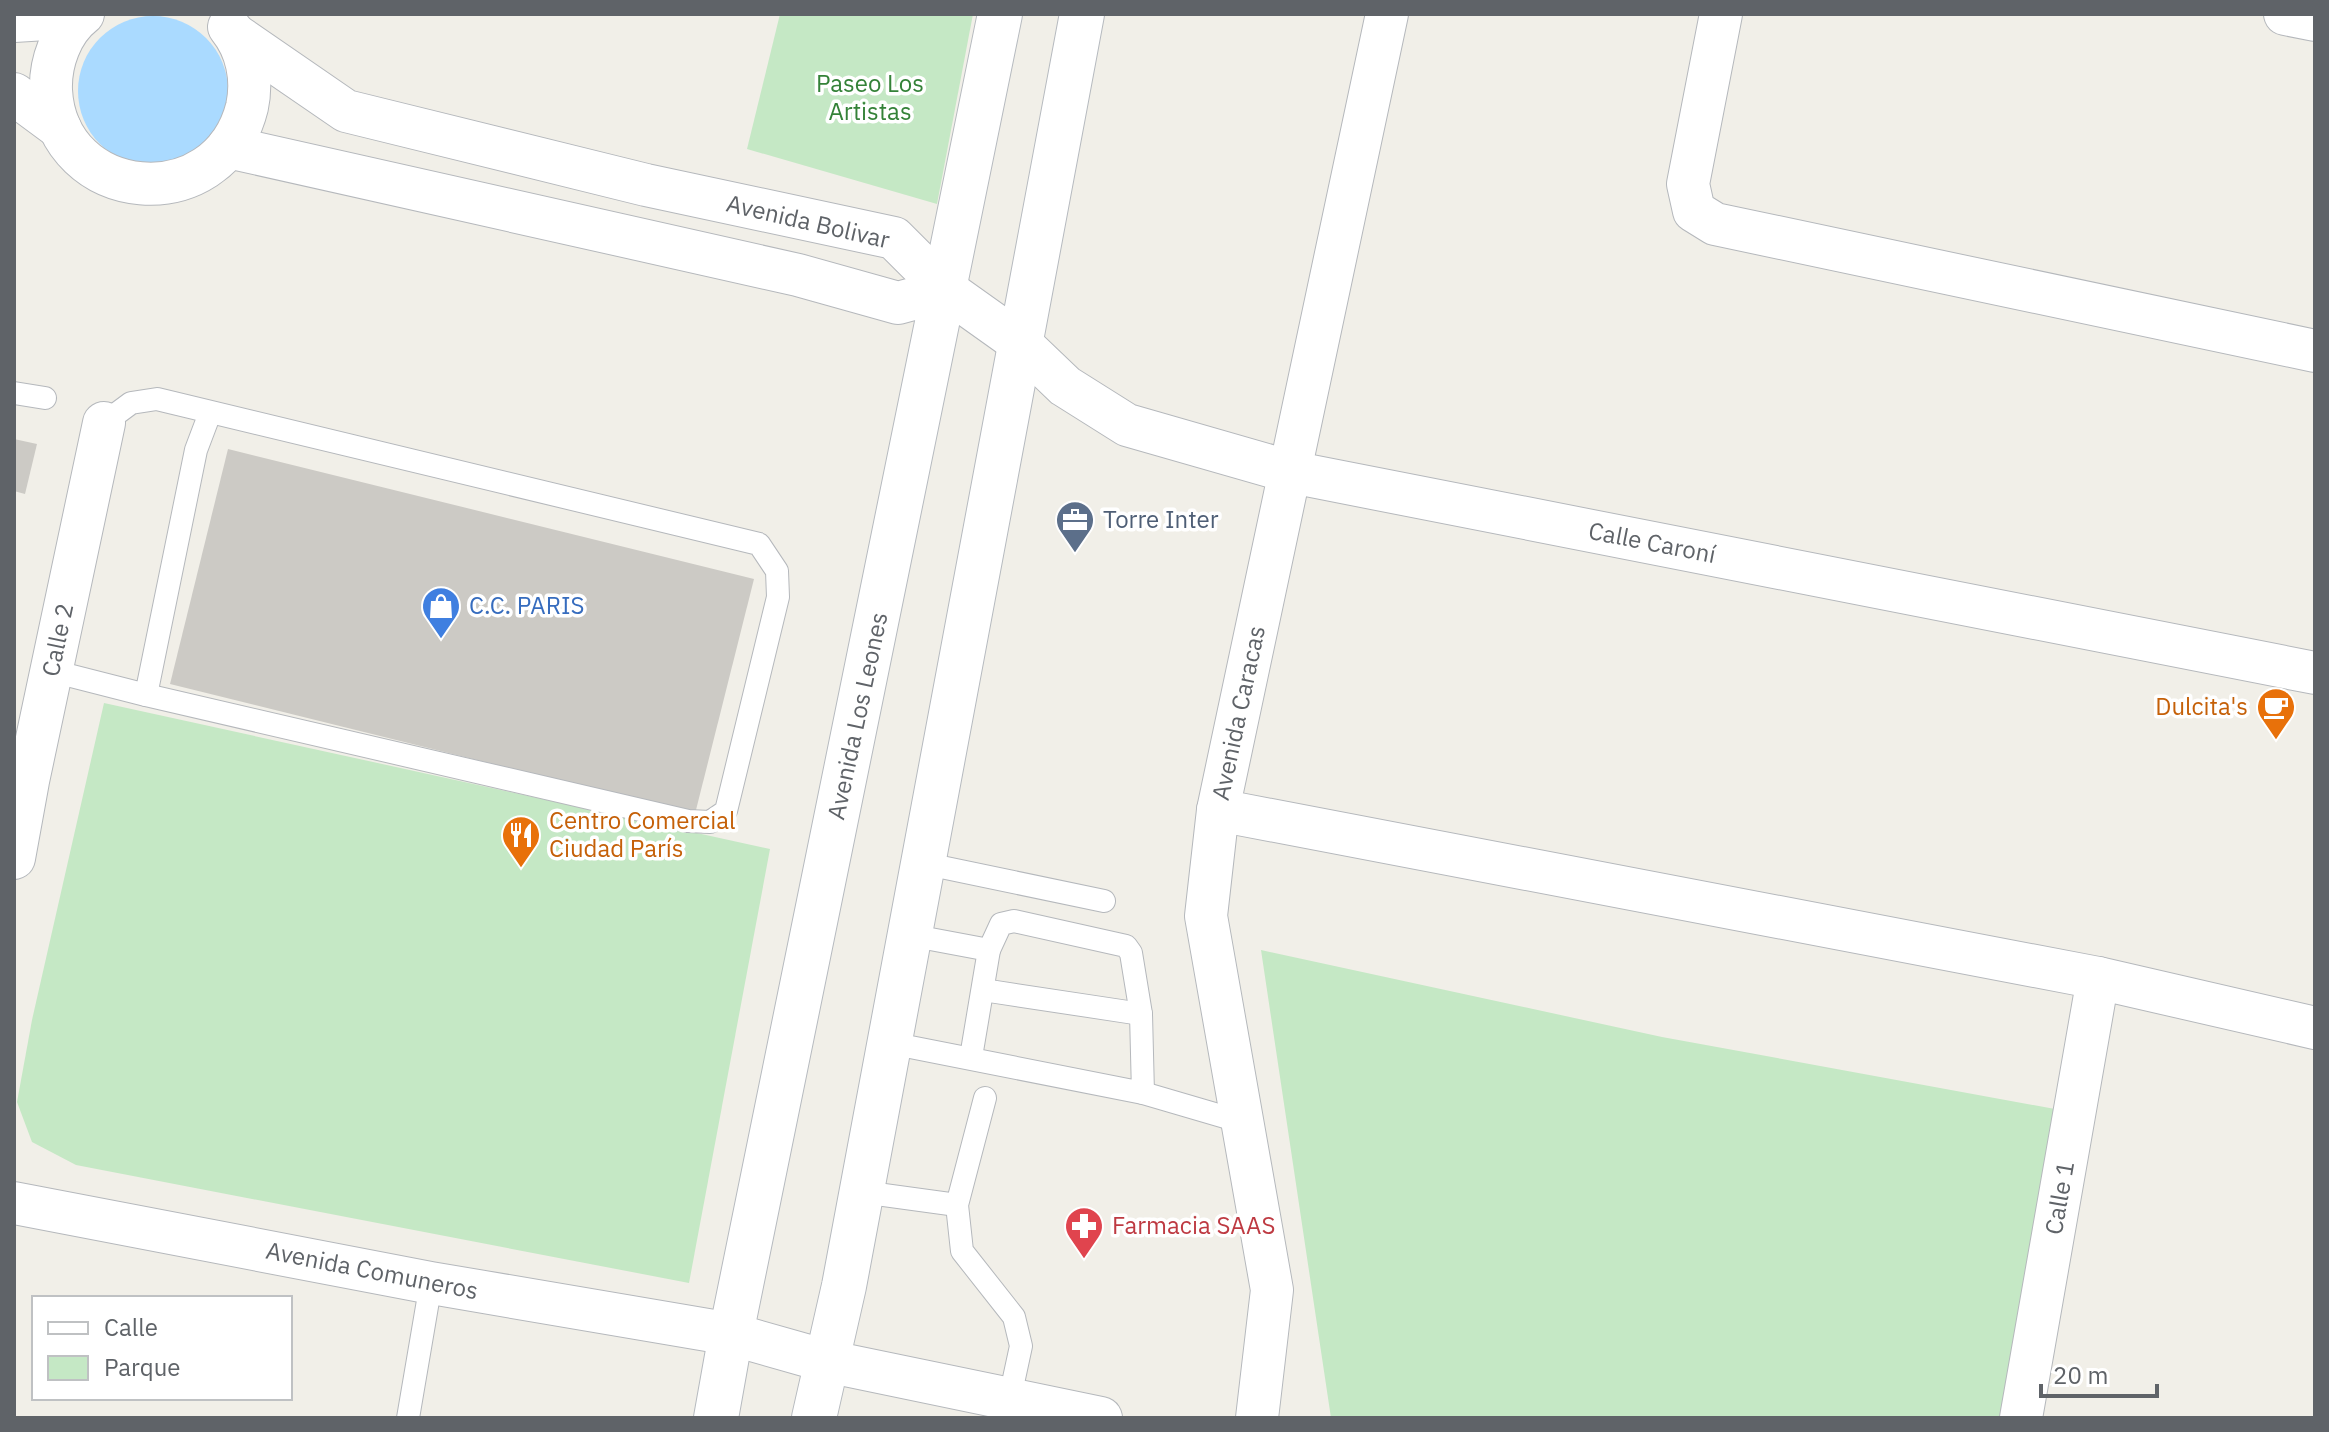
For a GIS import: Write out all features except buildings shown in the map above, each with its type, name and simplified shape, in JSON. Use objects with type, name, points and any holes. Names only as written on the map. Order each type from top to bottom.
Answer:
[{"type":"street","name":"Avenida Los Leones","points":[[716,1418],[1000,14]]},
{"type":"street","points":[[814,1418],[862,1192],[1082,14]]},
{"type":"street","name":"Avenida Caracas","points":[[1257,1418],[1272,1290],[1206,916],[1218,810],[1387,14]]},
{"type":"street","points":[[1721,14],[1688,184],[1694,211],[1715,224],[2315,351]]},
{"type":"street","points":[[2285,14],[2315,20]]},
{"type":"street","name":"Avenida Bolivar","points":[[80,16],[64,37],[53,70],[52,105],[60,128],[75,151],[97,170],[124,182],[153,185],[181,180],[207,167],[228,147],[243,122],[250,93],[247,64],[227,25]]},
{"type":"street","name":"Avenida Bolivar","points":[[14,21],[80,16]]},
{"type":"street","name":"Avenida Bolivar","points":[[227,25],[346,111],[646,185],[894,238],[946,290],[1019,342]]},
{"type":"street","name":"Avenida Bolivar","points":[[14,94],[60,128]]},
{"type":"street","points":[[228,147],[798,275],[898,303],[946,290]]},
{"type":"street","name":"Calle Caroní","points":[[1019,342],[1065,386],[1127,425],[1291,472],[2315,673]]},
{"type":"street","name":"Calle 2","points":[[14,858],[21,779],[52,671],[104,423]]},
{"type":"street","points":[[1218,810],[2098,978],[2315,1028]]},
{"type":"street","name":"Calle 1","points":[[2021,1418],[2098,978]]},
{"type":"street","name":"Avenida Comuneros","points":[[14,1203],[431,1283],[731,1334],[826,1361],[1034,1407],[1101,1418]]},
{"type":"lane","points":[[14,393],[45,398]]},
{"type":"lane","points":[[52,671],[688,821],[710,822],[726,811],[778,597],[777,571],[759,544],[157,399],[131,403],[104,423]]},
{"type":"lane","points":[[146,695],[196,450],[210,413]]},
{"type":"lane","points":[[922,863],[1104,901]]},
{"type":"lane","points":[[971,1057],[989,950],[1001,924],[1014,921],[1126,946],[1131,953],[1141,1014],[1143,1093]]},
{"type":"lane","points":[[909,935],[989,950]]},
{"type":"lane","points":[[983,990],[1141,1014]]},
{"type":"lane","points":[[890,1043],[1143,1093],[1242,1122]]},
{"type":"lane","points":[[985,1098],[957,1205],[962,1251],[1014,1317],[1034,1407]]},
{"type":"lane","points":[[862,1192],[957,1205]]},
{"type":"lane","points":[[408,1418],[431,1283]]},
{"type":"green space","name":"Paseo Los Artistas","points":[[780,14],[973,14],[937,204],[747,149]]},
{"type":"green space","points":[[104,703],[770,849],[689,1283],[76,1165],[32,1142],[17,1102],[32,1020]]},
{"type":"green space","points":[[1261,950],[1662,1037],[2055,1109],[2000,1418],[1331,1418]]},
{"type":"water","points":[[153,16],[182,22],[206,38],[222,62],[228,91],[222,120],[206,144],[182,160],[153,166],[124,160],[100,144],[84,120],[78,91],[84,62],[100,38],[124,22]]},
{"type":"place","name":"Torre Inter","points":[[1075,554]]},
{"type":"place","name":"C.C. PARIS","points":[[441,640]]},
{"type":"place","name":"Dulcita's","points":[[2276,741]]},
{"type":"place","name":"Centro Comercial Ciudad París","points":[[521,869]]},
{"type":"place","name":"Farmacia SAAS","points":[[1084,1260]]}]
